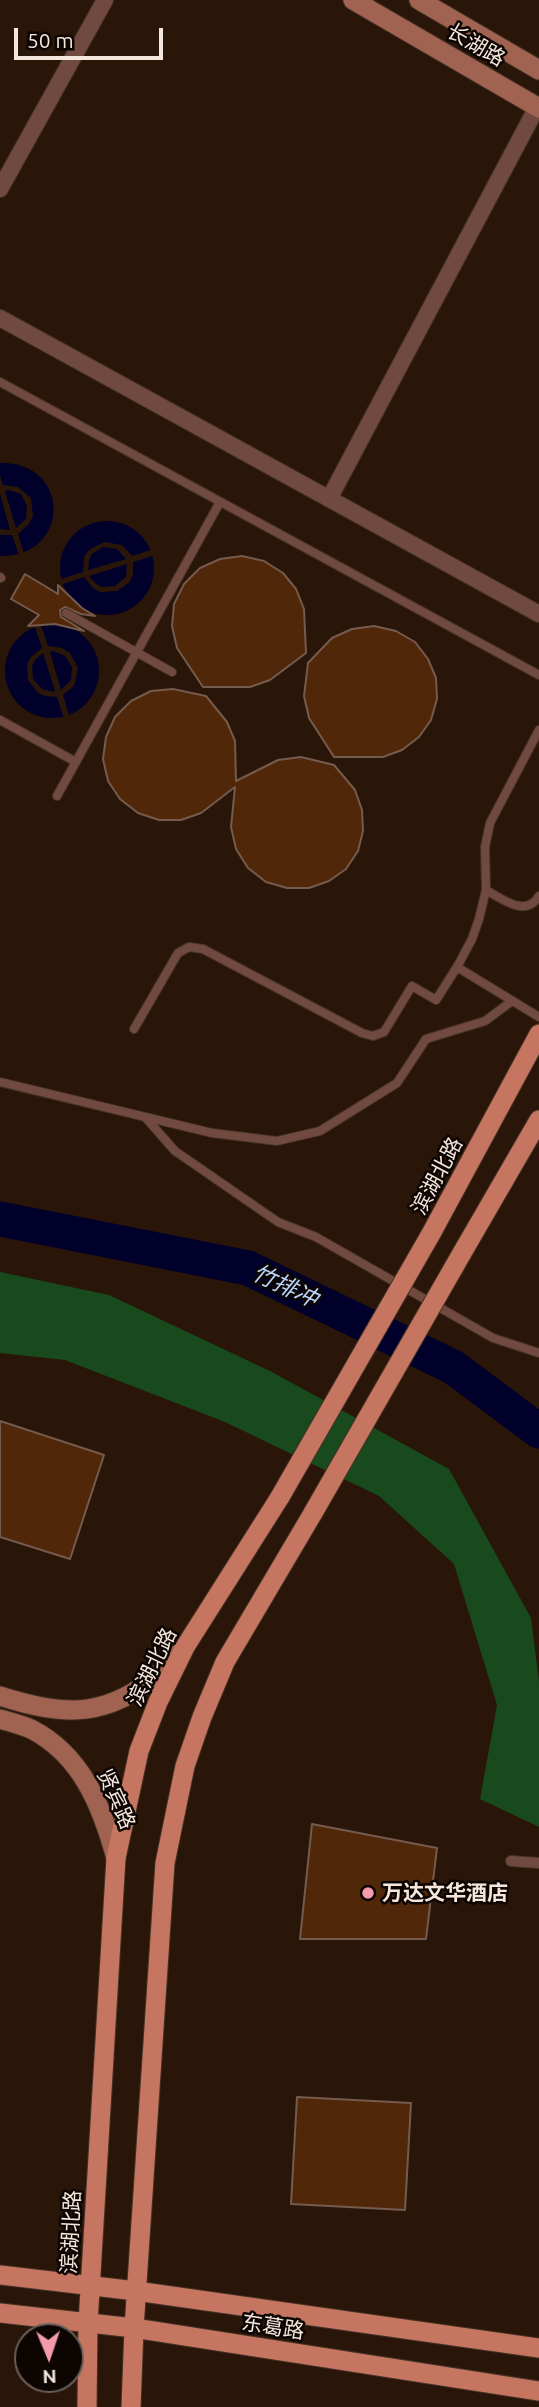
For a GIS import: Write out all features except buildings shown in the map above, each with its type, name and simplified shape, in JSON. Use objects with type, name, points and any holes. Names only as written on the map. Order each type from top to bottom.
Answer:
[{"type":"main road","name":"长湖路","points":[[353,0],[538,107]]},
{"type":"main road","name":"长湖路","points":[[419,0],[539,70]]},
{"type":"main road","name":"滨湖北路","points":[[87,2407],[90,2285],[116,1858],[139,1751],[158,1702],[185,1647],[280,1497],[432,1232],[539,1034]]},
{"type":"main road","points":[[131,2407],[164,1863],[185,1766],[225,1662],[539,1120]]},
{"type":"main road","points":[[0,1696],[38,1708],[80,1711],[118,1701],[151,1681],[185,1647]]},
{"type":"main road","name":"贤宾路","points":[[0,1719],[31,1729],[65,1752],[88,1783],[105,1821],[116,1858]]},
{"type":"main road","name":"东葛路","points":[[0,2275],[136,2291],[539,2348]]},
{"type":"main road","name":"东葛路","points":[[0,2313],[134,2328],[539,2391]]},
{"type":"street","points":[[0,189],[105,0]]},
{"type":"street","points":[[329,499],[538,107]]},
{"type":"street","points":[[0,318],[539,614]]},
{"type":"street","points":[[511,1861],[539,1863]]},
{"type":"lane","points":[[0,382],[539,675]]},
{"type":"lane","points":[[57,796],[220,502]]},
{"type":"lane","points":[[66,613],[172,672]]},
{"type":"lane","points":[[0,720],[76,762]]},
{"type":"lane","points":[[134,1029],[177,953],[190,947],[203,949],[362,1033],[373,1035],[384,1032],[412,986],[436,1000],[472,939],[486,890],[485,847],[490,823],[539,730]]},
{"type":"lane","points":[[486,890],[517,907],[526,906],[536,901],[539,896]]},
{"type":"lane","points":[[457,967],[539,1017]]},
{"type":"lane","points":[[0,1082],[212,1133],[276,1141],[320,1131],[397,1083],[426,1039],[485,1021],[512,1001]]},
{"type":"lane","points":[[145,1117],[175,1151],[278,1222],[316,1237],[493,1338],[539,1353]]},
{"type":"green space","points":[[0,1272],[109,1295],[272,1372],[449,1469],[531,1618],[539,1681],[539,1827],[480,1799],[497,1705],[454,1564],[379,1496],[225,1422],[65,1360],[0,1353]]},
{"type":"water","points":[[0,463],[23,466],[40,477],[50,492],[54,509],[50,526],[40,542],[24,552],[0,556]]},
{"type":"water","points":[[107,521],[125,525],[140,535],[150,550],[154,568],[150,586],[140,601],[125,611],[107,615],[89,611],[74,601],[64,586],[60,568],[64,550],[74,535],[89,525]]},
{"type":"water","points":[[52,624],[70,628],[85,638],[95,653],[99,671],[95,689],[85,704],[70,714],[52,718],[34,714],[19,704],[9,689],[5,671],[9,653],[19,638],[34,628]]},
{"type":"pier","points":[[0,476],[3,485],[18,487],[31,498],[33,516],[18,534],[25,557],[20,558],[12,535],[0,535],[0,529],[10,530],[0,494]],"holes":[[[5,491],[21,494],[27,506],[26,519],[16,528]]]},
{"type":"pier","points":[[104,542],[122,545],[132,556],[154,549],[156,555],[133,562],[130,582],[117,591],[100,592],[84,577],[60,585],[58,580],[83,572],[84,557],[89,550]],"holes":[[[103,547],[117,549],[126,559],[88,570],[92,554]],[[127,564],[126,577],[115,586],[102,587],[89,576]]]},
{"type":"pier","points":[[40,622],[48,646],[62,648],[70,653],[78,668],[74,686],[63,695],[70,718],[64,719],[57,697],[38,693],[28,680],[27,664],[42,648],[34,624]],"holes":[[[50,652],[65,656],[72,667],[71,680],[61,690]],[[43,653],[55,691],[54,692],[42,689],[33,679],[32,666]]]},
{"type":"waterway","name":"竹排冲","points":[[0,1219],[248,1268],[453,1367],[539,1431]]},
{"type":"place","name":"万达文华酒店","points":[[368,1893]]}]
